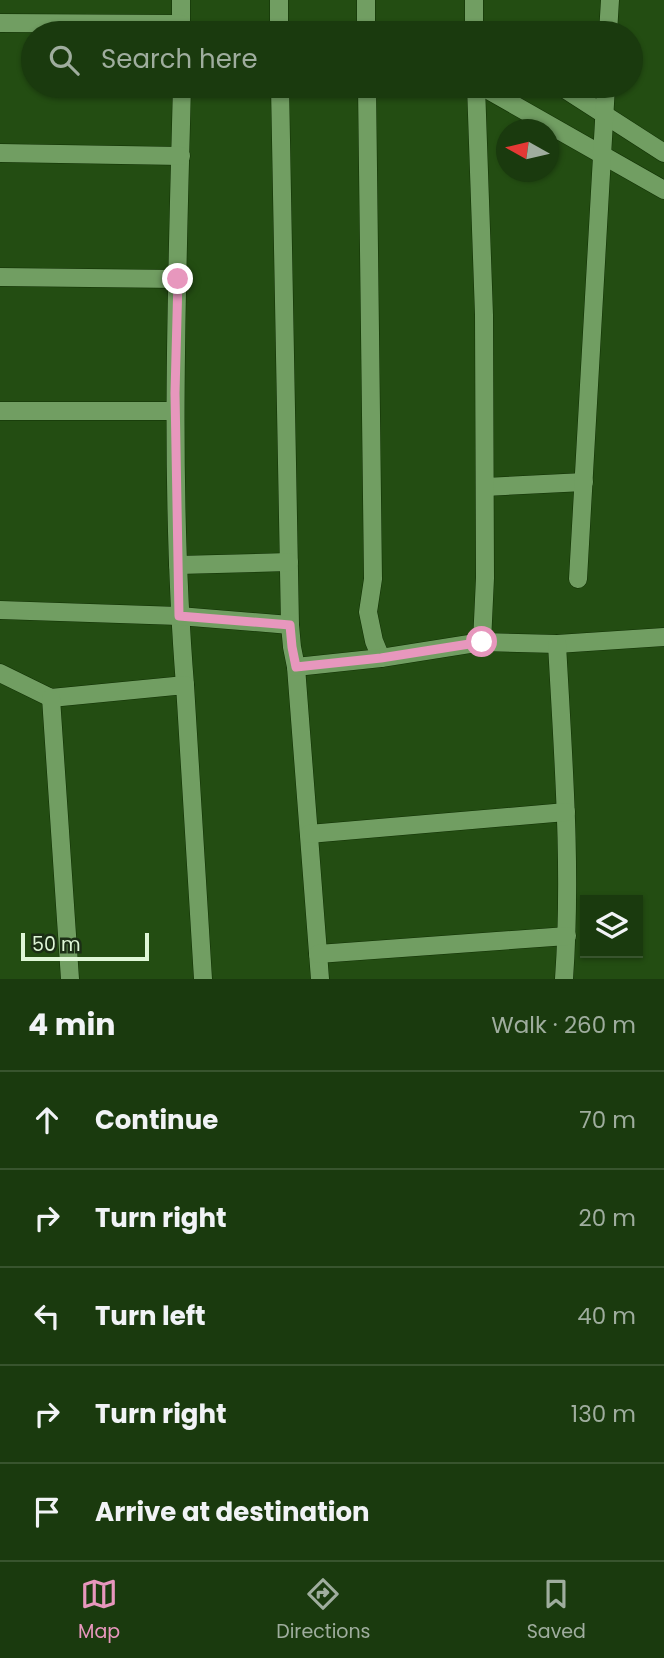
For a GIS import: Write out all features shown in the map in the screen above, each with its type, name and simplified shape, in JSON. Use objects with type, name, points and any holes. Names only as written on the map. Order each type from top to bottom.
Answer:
[{"type":"street","points":[[181,0],[181,21]]},
{"type":"street","points":[[279,0],[279,21]]},
{"type":"street","points":[[366,0],[366,21]]},
{"type":"street","points":[[474,0],[475,21]]},
{"type":"street","points":[[609,21],[610,0]]},
{"type":"street","points":[[0,23],[21,24]]},
{"type":"street","points":[[182,98],[175,411],[179,616],[204,979]]},
{"type":"street","points":[[279,98],[290,625],[296,667],[320,979]]},
{"type":"street","points":[[367,98],[373,579],[368,612],[381,658]]},
{"type":"street","points":[[479,98],[485,487],[482,642]]},
{"type":"street","points":[[501,98],[664,190]]},
{"type":"street","points":[[578,98],[664,153]]},
{"type":"street","points":[[578,579],[605,98]]},
{"type":"street","points":[[0,153],[181,156]]},
{"type":"street","points":[[0,277],[178,279]]},
{"type":"street","points":[[0,411],[175,411]]},
{"type":"street","points":[[485,487],[584,482]]},
{"type":"street","points":[[178,565],[289,562]]},
{"type":"street","points":[[0,610],[179,616],[290,625]]},
{"type":"street","points":[[296,667],[381,658],[482,642],[557,644],[664,638]]},
{"type":"street","points":[[557,644],[566,812],[567,936],[564,979]]},
{"type":"street","points":[[0,673],[51,698],[185,685]]},
{"type":"street","points":[[51,698],[69,979]]},
{"type":"street","points":[[309,834],[566,812]]},
{"type":"street","points":[[318,954],[567,936]]},
{"type":"route","points":[[178,279],[175,393],[179,616],[290,625],[296,667],[381,658],[482,642]]}]
